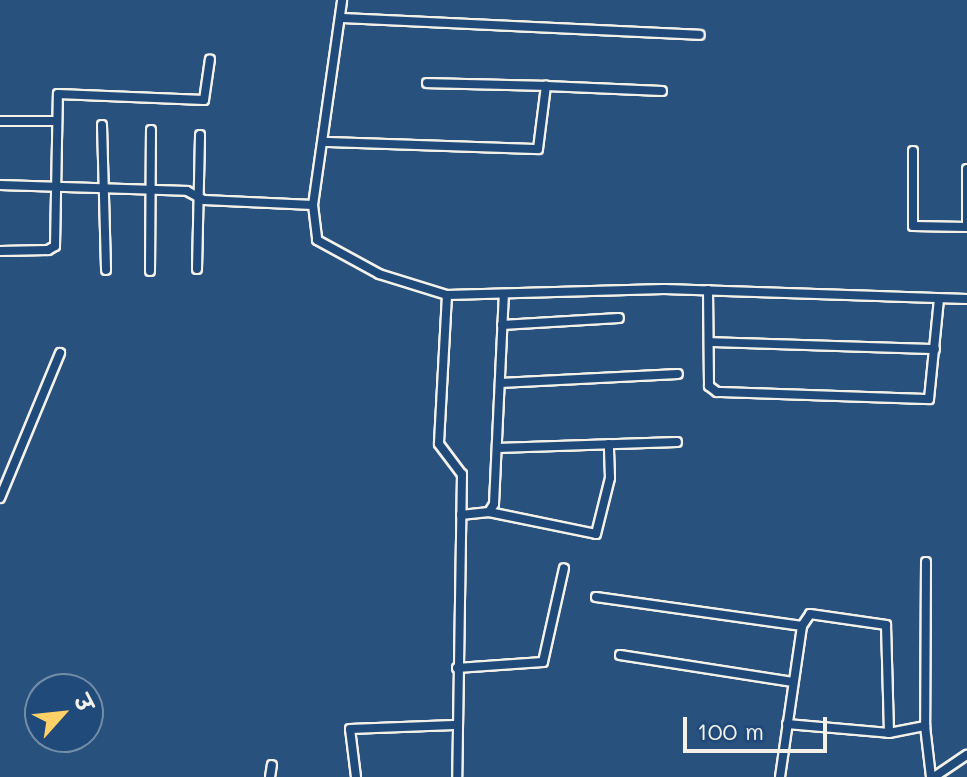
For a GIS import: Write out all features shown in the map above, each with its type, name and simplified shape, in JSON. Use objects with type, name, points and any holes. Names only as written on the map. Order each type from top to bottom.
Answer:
[{"type":"street","points":[[342,0],[325,142],[313,205],[317,240],[379,274],[447,295],[708,290],[967,299]]},
{"type":"street","points":[[341,18],[700,35]]},
{"type":"street","points":[[0,251],[53,249],[56,121],[61,92],[204,100],[210,59]]},
{"type":"street","points":[[427,83],[662,91]]},
{"type":"street","points":[[325,142],[538,149],[546,86]]},
{"type":"street","points":[[0,121],[56,121]]},
{"type":"street","points":[[102,125],[106,270]]},
{"type":"street","points":[[150,271],[151,130]]},
{"type":"street","points":[[197,269],[200,135]]},
{"type":"street","points":[[913,151],[914,227],[967,227],[967,169]]},
{"type":"street","points":[[0,185],[187,191],[200,198],[313,205]]},
{"type":"street","points":[[708,290],[712,391],[911,399],[931,396],[939,299]]},
{"type":"street","points":[[489,512],[494,504],[504,294]]},
{"type":"street","points":[[447,295],[439,444],[462,469],[454,725],[457,777]]},
{"type":"street","points":[[502,325],[619,318]]},
{"type":"street","points":[[709,342],[935,349]]},
{"type":"street","points":[[0,498],[60,353]]},
{"type":"street","points":[[500,383],[678,374]]},
{"type":"street","points":[[497,448],[677,442]]},
{"type":"street","points":[[461,515],[489,512],[593,536],[609,485],[609,444]]},
{"type":"street","points":[[926,562],[925,726],[932,777],[967,755]]},
{"type":"street","points":[[457,668],[543,662],[564,568]]},
{"type":"street","points":[[596,597],[802,626]]},
{"type":"street","points":[[780,777],[802,626],[810,614],[886,625],[889,733]]},
{"type":"street","points":[[620,655],[793,682]]},
{"type":"street","points":[[787,724],[889,733],[925,726]]},
{"type":"street","points":[[356,777],[350,729],[454,725]]},
{"type":"street","points":[[270,777],[272,765]]}]
